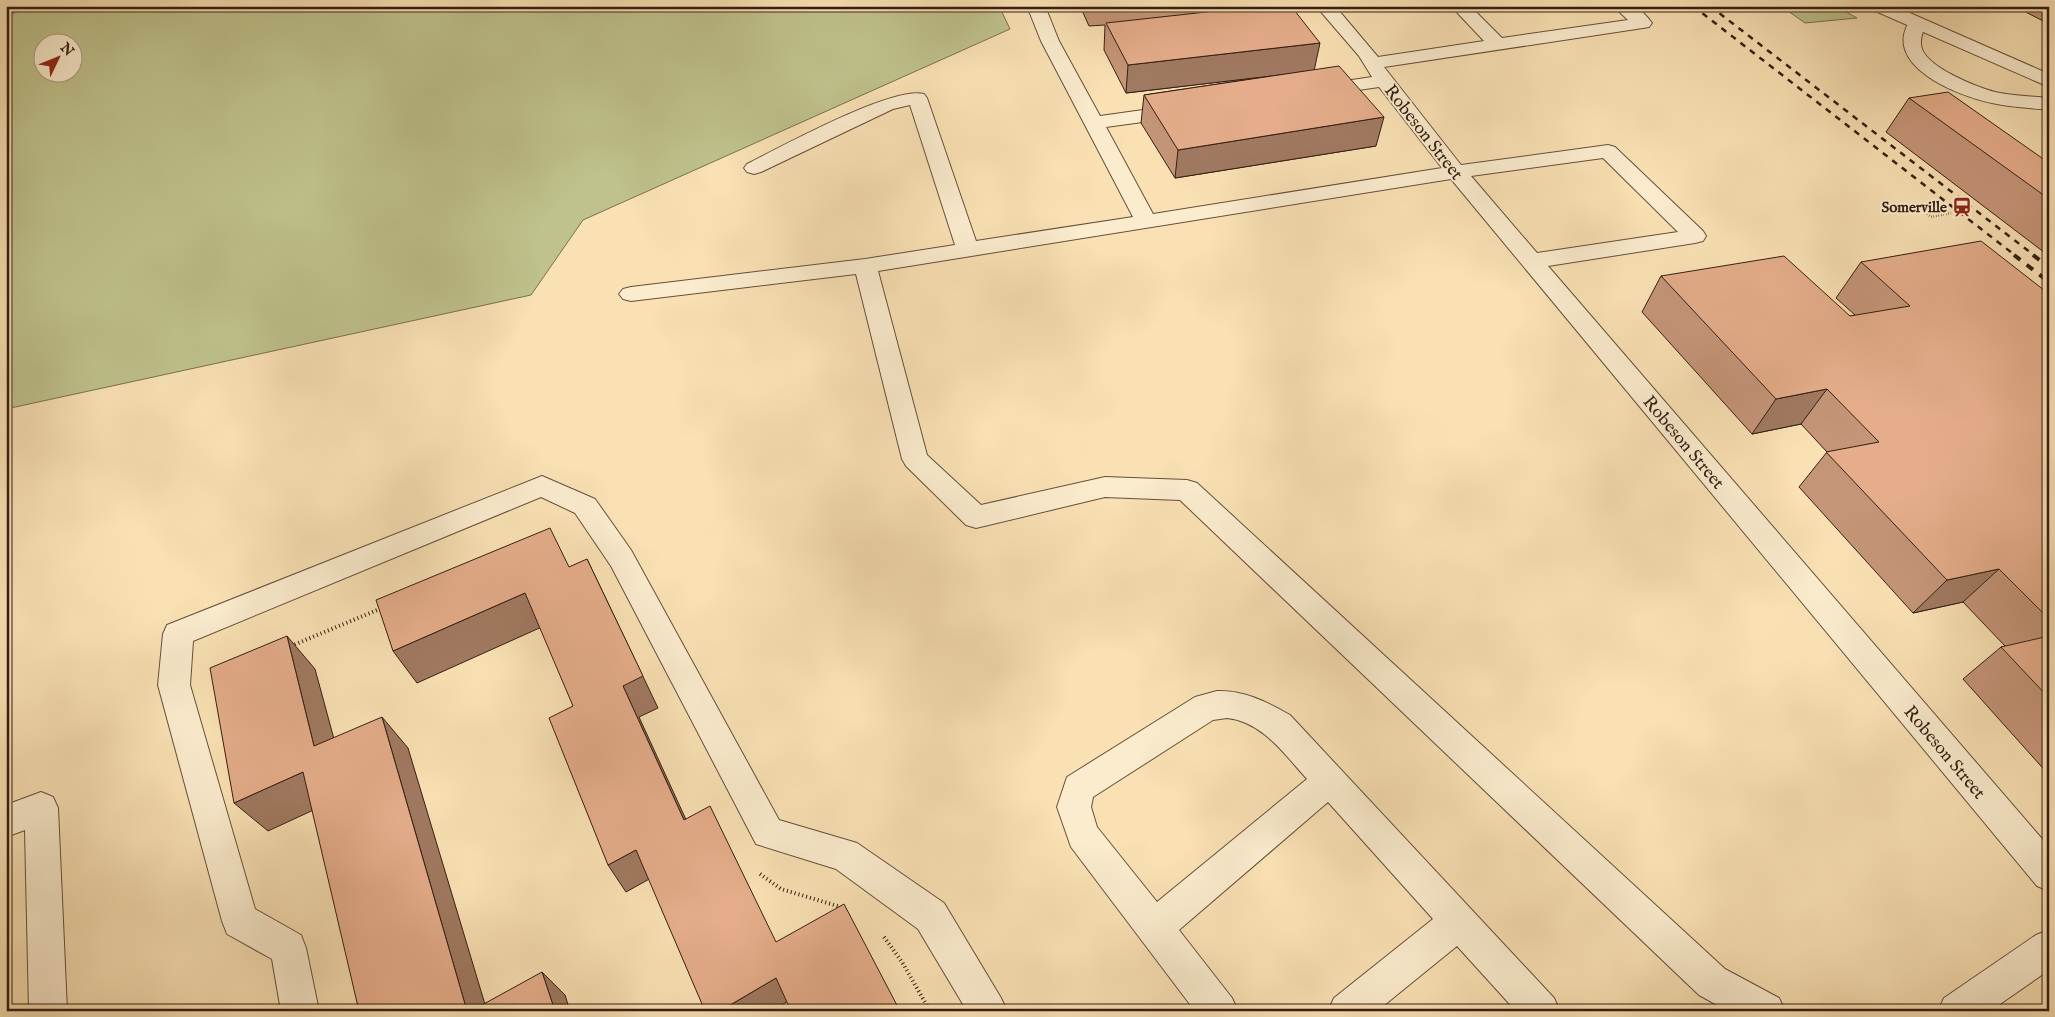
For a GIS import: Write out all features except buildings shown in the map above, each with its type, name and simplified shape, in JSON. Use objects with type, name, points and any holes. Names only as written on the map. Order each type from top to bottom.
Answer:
[{"type":"street","points":[[1036,6],[1050,41],[1146,221]]},
{"type":"street","name":"Robeson Street","points":[[1325,6],[1366,53],[1384,81],[1456,172],[2049,874]]},
{"type":"street","points":[[1460,6],[1498,45]]},
{"type":"street","points":[[1372,63],[1643,23],[1622,6]]},
{"type":"street","points":[[1879,6],[2049,81]]},
{"type":"street","points":[[1917,23],[1911,40],[1913,51],[1926,66],[1955,84],[1990,97],[2049,104]]},
{"type":"street","points":[[1297,94],[1384,81]]},
{"type":"street","points":[[754,168],[888,104],[917,98],[968,250]]},
{"type":"street","points":[[1094,123],[1200,108]]},
{"type":"street","points":[[631,294],[865,266],[1456,172],[1608,151],[1695,236],[1532,261]]},
{"type":"street","points":[[865,266],[915,459],[976,517],[1105,487],[1187,490],[1712,982],[1766,1011]]},
{"type":"street","points":[[300,1011],[288,948],[240,921],[174,685],[178,634],[542,486],[585,506],[621,558],[768,833],[845,855],[932,916],[988,1011]]},
{"type":"street","points":[[1219,1011],[1083,836],[1074,807],[1079,788],[1206,706],[1225,702],[1251,708],[1279,724],[1541,1011]]},
{"type":"street","points":[[1154,928],[1330,780]]},
{"type":"street","points":[[6,821],[41,808],[48,1011]]},
{"type":"street","points":[[1347,1011],[1459,921]]},
{"type":"street","points":[[1956,1011],[2049,948]]},
{"type":"path","points":[[1916,204],[1931,216],[1951,213]]},
{"type":"path","points":[[288,647],[389,604]]},
{"type":"path","points":[[753,868],[781,889],[842,908]]},
{"type":"path","points":[[882,935],[902,962],[930,1011]]},
{"type":"green space","points":[[6,6],[999,6],[1010,29],[583,220],[531,295],[6,409]]},
{"type":"green space","points":[[1781,6],[1836,6],[1857,18],[1805,23]]},
{"type":"waterway","points":[[6,14],[28,6]]},
{"type":"railway","points":[[1693,6],[2016,256]]},
{"type":"railway","points":[[1710,6],[2035,256]]},
{"type":"railway","points":[[2014,255],[2049,282]]},
{"type":"railway","points":[[2033,255],[2049,267]]},
{"type":"place","name":"Somerville","points":[[1962,207]]}]
